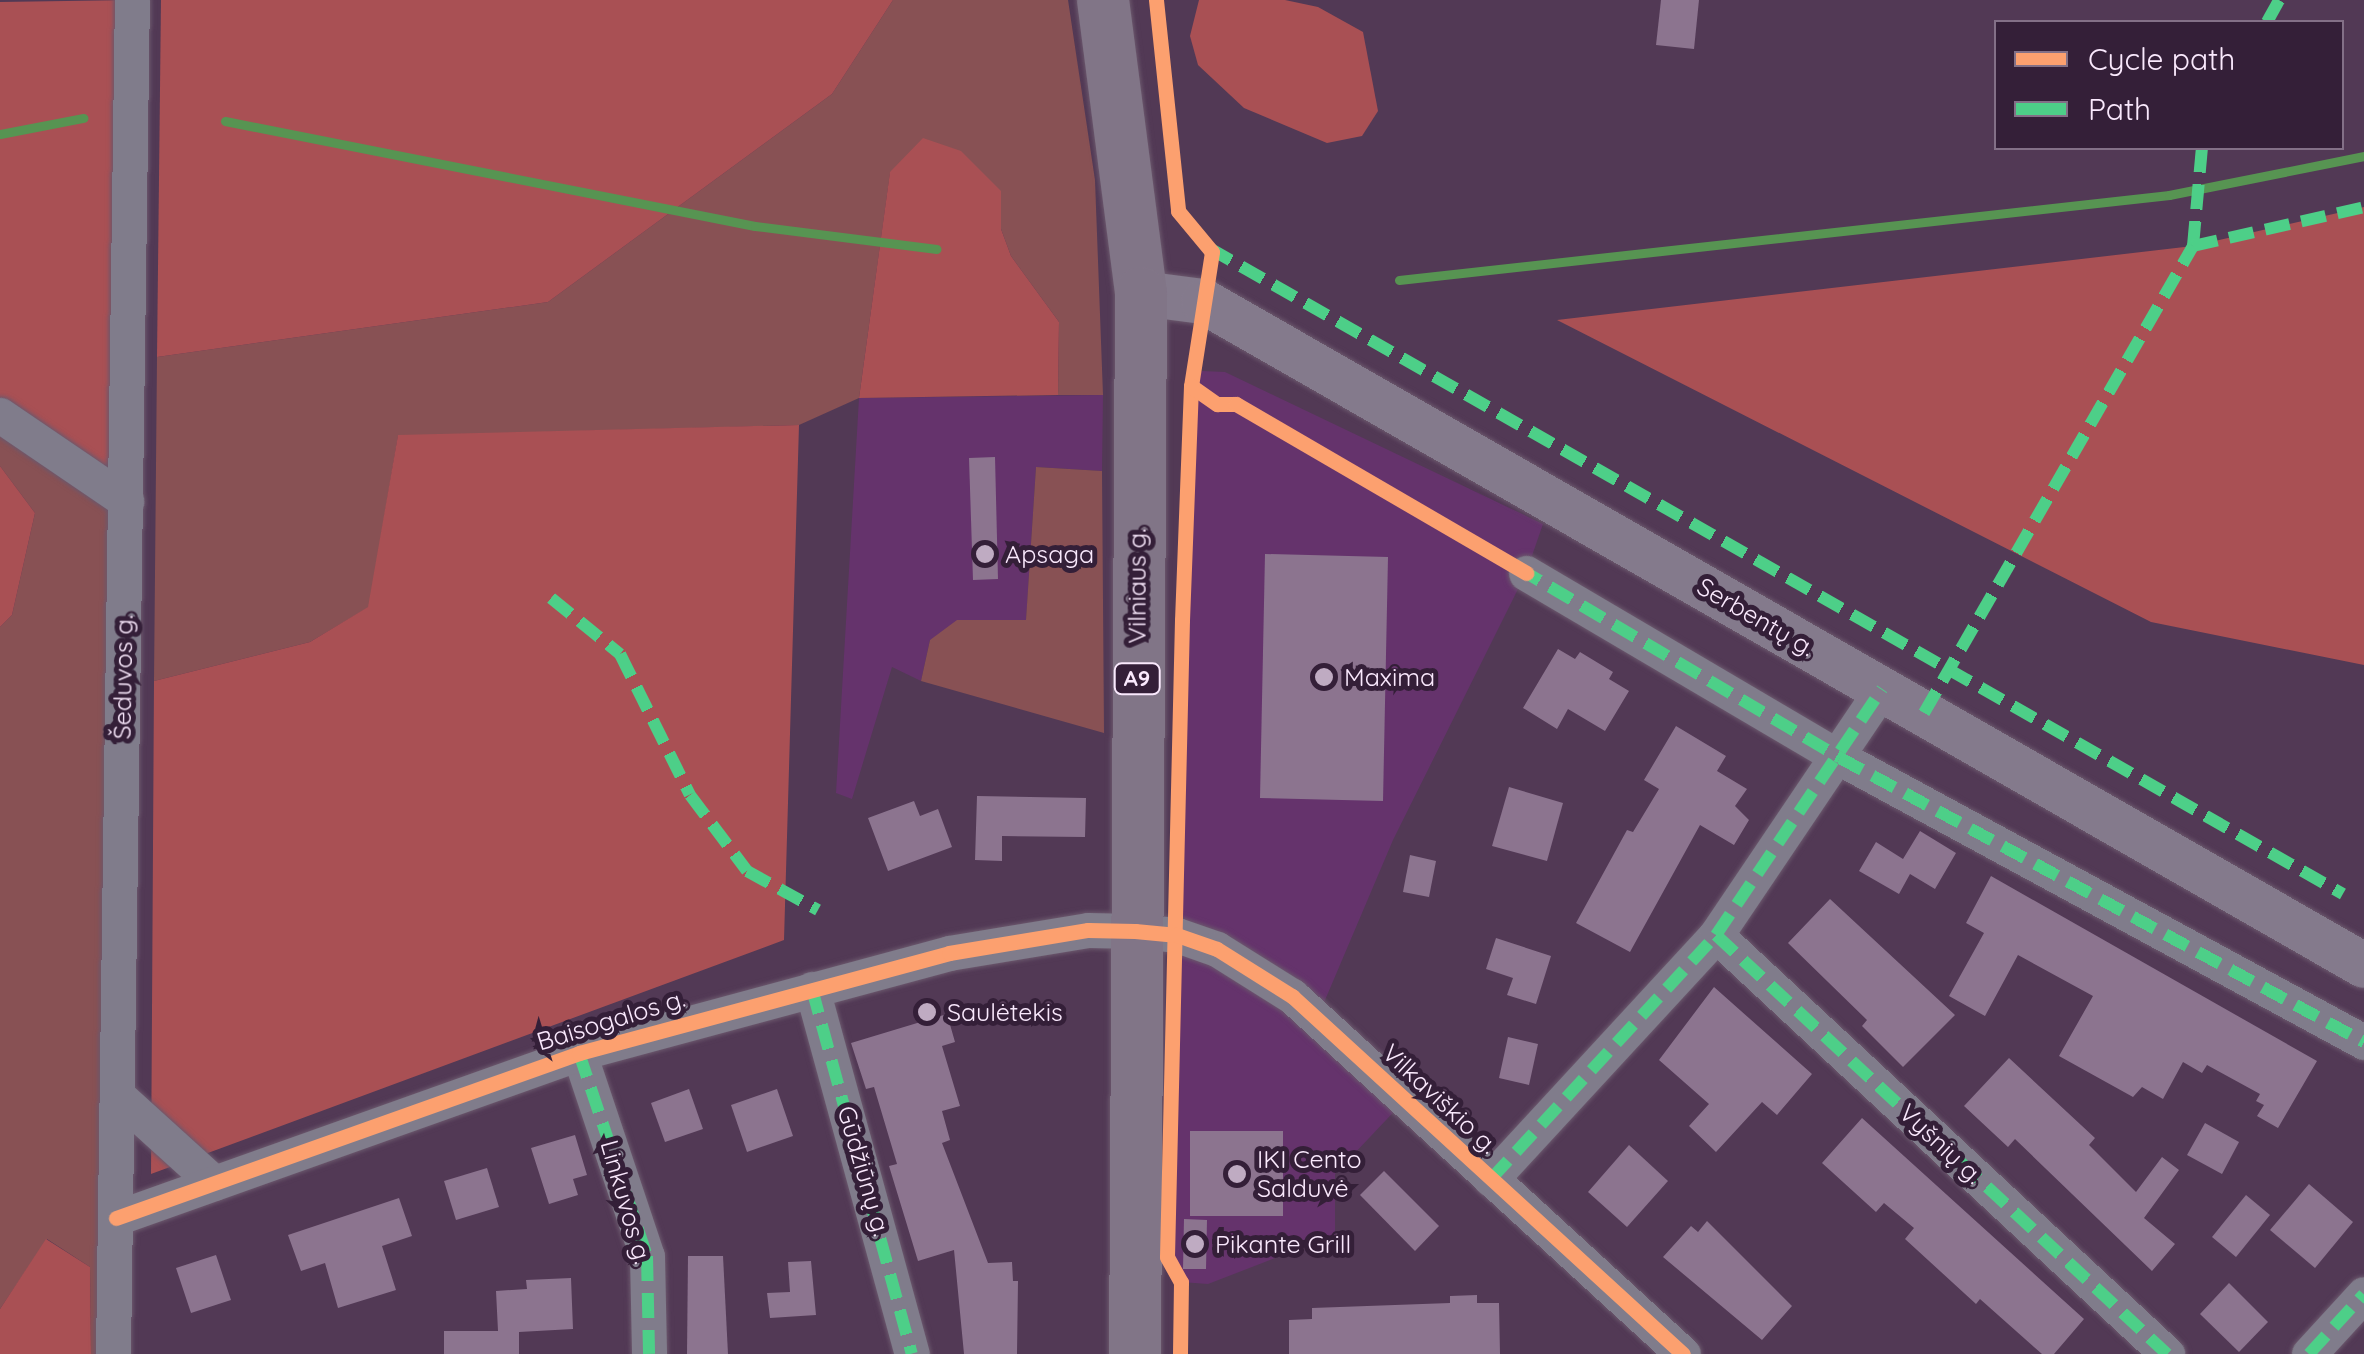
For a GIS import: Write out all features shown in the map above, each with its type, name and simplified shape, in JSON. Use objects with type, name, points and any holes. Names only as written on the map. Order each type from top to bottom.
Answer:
[{"type":"highway","name":"Vilniaus g.","points":[[1103,0],[1141,293],[1135,1354]]},
{"type":"main road","name":"Serbentų g.","points":[[1141,293],[1203,301],[2364,965]]},
{"type":"street","name":"Šeduvos g.","points":[[113,1354],[132,0]]},
{"type":"street","points":[[0,415],[126,501]]},
{"type":"street","points":[[1526,573],[1840,758],[2364,1042]]},
{"type":"street","points":[[1491,1179],[1716,935],[1840,758],[1882,689]]},
{"type":"street","name":"Baisogalos g.","points":[[116,1218],[579,1053],[950,952],[1088,930],[1135,931]]},
{"type":"street","name":"Vilkaviškio g.","points":[[1135,931],[1178,935],[1263,976],[1683,1354]]},
{"type":"street","name":"Vyšnių g.","points":[[1716,935],[2167,1354]]},
{"type":"street","name":"Gūdžiūnų g.","points":[[812,989],[912,1354]]},
{"type":"street","name":"Linkuvos g.","points":[[579,1053],[647,1256],[649,1354]]},
{"type":"street","points":[[117,1095],[214,1183]]},
{"type":"street","points":[[2309,1354],[2364,1294]]},
{"type":"shaded area","points":[[132,0],[126,501],[0,415],[0,2]]},
{"type":"shaded area","points":[[161,0],[893,0],[832,94],[548,302],[157,357]]},
{"type":"shaded area","points":[[893,0],[1068,0],[1095,180],[1103,395],[1058,395],[1059,322],[1011,256],[1001,229],[1000,191],[890,173],[859,398],[799,425],[398,436],[369,607],[310,642],[154,681],[157,357],[548,302],[832,94]]},
{"type":"shaded area","points":[[1199,0],[1285,0],[1318,7],[1363,32],[1378,111],[1362,136],[1327,143],[1244,108],[1198,65],[1190,36]]},
{"type":"shaded area","points":[[923,138],[961,151],[1001,191],[1001,229],[1011,256],[1059,322],[1058,395],[859,398],[890,172]]},
{"type":"shaded area","points":[[2364,207],[2364,665],[2151,622],[1557,320],[2193,246]]},
{"type":"shaded area","points":[[1202,371],[1225,372],[1543,524],[1526,573],[1393,840],[1317,1019],[1405,1100],[1335,1174],[1335,1235],[1208,1284],[1181,1282],[1167,1257],[1191,386]]},
{"type":"shaded area","points":[[1103,395],[1102,471],[1036,467],[1026,621],[930,640],[921,681],[892,667],[852,799],[836,793],[859,398]]},
{"type":"shaded area","points":[[0,415],[126,501],[113,1354],[91,1354],[90,1267],[47,1239],[0,1309],[0,627],[12,615],[35,513],[0,466]]},
{"type":"shaded area","points":[[799,425],[784,940],[151,1174],[154,681],[310,642],[368,607],[398,435]]},
{"type":"shaded area","points":[[0,466],[35,513],[12,615],[0,627]]},
{"type":"shaded area","points":[[1036,467],[1102,471],[1104,733],[921,681],[930,640],[957,620],[1026,620]]},
{"type":"shaded area","points":[[46,1239],[90,1267],[91,1354],[0,1354],[0,1309]]},
{"type":"building","points":[[1661,0],[1699,0],[1694,49],[1656,45]]},
{"type":"building","points":[[995,457],[998,579],[973,580],[969,458]]},
{"type":"building","name":"Maxima","points":[[1265,554],[1388,557],[1383,801],[1260,798]]},
{"type":"building","points":[[1558,649],[1575,659],[1580,652],[1613,672],[1609,679],[1629,691],[1605,731],[1568,709],[1557,729],[1523,708]]},
{"type":"building","points":[[1676,726],[1726,756],[1717,771],[1747,789],[1735,806],[1749,820],[1734,845],[1700,825],[1630,952],[1576,923],[1627,830],[1633,832],[1659,789],[1644,780]]},
{"type":"building","points":[[1509,787],[1563,803],[1547,861],[1492,846]]},
{"type":"building","points":[[977,796],[1086,798],[1085,837],[1002,836],[1002,861],[975,860]]},
{"type":"building","points":[[914,801],[920,816],[938,809],[952,847],[888,871],[868,818]]},
{"type":"building","points":[[1920,831],[1956,853],[1935,889],[1910,874],[1899,894],[1859,871],[1876,842],[1903,859]]},
{"type":"building","points":[[1410,855],[1436,861],[1429,897],[1403,892]]},
{"type":"building","points":[[1991,876],[2317,1061],[2278,1128],[2257,1116],[2264,1105],[2256,1101],[2260,1094],[2207,1065],[2202,1073],[2183,1062],[2163,1099],[2142,1087],[2133,1097],[2059,1056],[2093,996],[2018,955],[1985,1016],[1949,996],[1984,933],[1966,923]]},
{"type":"building","points":[[1830,899],[1955,1015],[1903,1067],[1862,1026],[1867,1020],[1788,943]]},
{"type":"building","points":[[1496,938],[1551,956],[1536,1004],[1507,995],[1513,978],[1486,969]]},
{"type":"building","points":[[1714,987],[1812,1074],[1777,1115],[1762,1102],[1716,1152],[1689,1126],[1709,1104],[1659,1060]]},
{"type":"building","points":[[947,1014],[955,1042],[942,1046],[960,1106],[942,1111],[950,1140],[942,1143],[988,1263],[1012,1262],[1013,1281],[1018,1281],[1017,1354],[964,1354],[954,1250],[918,1261],[889,1166],[897,1164],[874,1087],[866,1089],[851,1043]]},
{"type":"building","points":[[1508,1037],[1538,1044],[1529,1085],[1499,1078]]},
{"type":"building","points":[[2009,1058],[2095,1138],[2089,1145],[2136,1192],[2162,1157],[2179,1170],[2144,1218],[2175,1244],[2152,1271],[2015,1139],[2008,1147],[1964,1106]]},
{"type":"building","points":[[689,1089],[703,1129],[665,1142],[651,1103]]},
{"type":"building","points":[[777,1089],[793,1136],[747,1152],[731,1105]]},
{"type":"building","points":[[1862,1118],[2084,1319],[2054,1354],[2042,1354],[1980,1299],[1976,1304],[1905,1239],[1914,1228],[1884,1203],[1876,1212],[1822,1163]]},
{"type":"building","points":[[2205,1123],[2239,1142],[2222,1174],[2187,1155]]},
{"type":"building","name":"IKI Cento Salduvė","points":[[1190,1131],[1283,1131],[1283,1216],[1190,1216]]},
{"type":"building","points":[[575,1135],[587,1175],[573,1179],[578,1195],[549,1204],[531,1148]]},
{"type":"building","points":[[1629,1145],[1668,1181],[1627,1227],[1588,1192]]},
{"type":"building","points":[[487,1168],[499,1207],[456,1220],[444,1181]]},
{"type":"building","points":[[1384,1171],[1439,1226],[1415,1251],[1360,1195]]},
{"type":"building","points":[[2309,1184],[2353,1222],[2315,1268],[2270,1230]]},
{"type":"building","points":[[2246,1195],[2270,1215],[2236,1257],[2212,1237]]},
{"type":"building","points":[[399,1198],[412,1236],[382,1246],[396,1290],[338,1308],[325,1263],[301,1271],[288,1235]]},
{"type":"building","name":"Pikante Grill","points":[[1184,1219],[1207,1220],[1206,1269],[1183,1269]]},
{"type":"building","points":[[1707,1221],[1792,1306],[1762,1340],[1663,1257],[1691,1226],[1698,1232]]},
{"type":"building","points":[[216,1255],[231,1300],[191,1313],[176,1268]]},
{"type":"building","points":[[688,1256],[723,1256],[728,1354],[687,1354]]},
{"type":"building","points":[[811,1261],[816,1315],[770,1318],[767,1293],[790,1292],[788,1262]]},
{"type":"building","points":[[571,1278],[573,1329],[519,1332],[519,1354],[444,1354],[444,1331],[498,1331],[496,1291],[527,1289],[526,1280]]},
{"type":"building","points":[[2229,1283],[2268,1322],[2239,1352],[2200,1314]]},
{"type":"building","points":[[1477,1295],[1477,1303],[1499,1303],[1500,1354],[1289,1354],[1289,1320],[1312,1319],[1312,1308],[1450,1303],[1450,1296]]},
{"type":"waterway","points":[[0,134],[83,118]]},
{"type":"waterway","points":[[225,121],[755,226],[937,249]]},
{"type":"waterway","points":[[1399,280],[2169,195],[2364,156]]},
{"type":"marked path","points":[[2268,20],[2279,0]]},
{"type":"marked path","points":[[2193,246],[2202,150]]},
{"type":"marked path","points":[[1924,713],[2193,246],[2364,207]]},
{"type":"marked path","points":[[1209,248],[2343,894]]},
{"type":"marked path","points":[[1518,568],[1840,758],[2364,1042]]},
{"type":"marked path","points":[[551,598],[620,654],[690,795],[747,871],[818,910]]},
{"type":"marked path","points":[[1491,1179],[1716,935],[1882,689]]},
{"type":"marked path","points":[[1716,935],[2167,1354]]},
{"type":"marked path","points":[[812,989],[912,1354]]},
{"type":"marked path","points":[[579,1053],[647,1256],[649,1354]]},
{"type":"marked path","points":[[2309,1354],[2364,1294]]},
{"type":"cycle path","points":[[1156,0],[1178,211],[1212,252],[1191,386],[1182,620],[1167,1257],[1181,1282],[1180,1354]]},
{"type":"cycle path","points":[[1191,386],[1217,404],[1236,404],[1526,573]]},
{"type":"cycle path","points":[[116,1218],[579,1053],[949,953],[1088,930],[1135,931],[1177,935],[1217,949],[1292,996],[1683,1354]]},
{"type":"place","name":"Apsaga","points":[[985,554]]},
{"type":"place","name":"Maxima","points":[[1324,677]]},
{"type":"place","name":"Saulėtekis","points":[[927,1012]]},
{"type":"place","name":"IKI Cento Salduvė","points":[[1237,1174]]},
{"type":"place","name":"Pikante Grill","points":[[1195,1244]]}]
